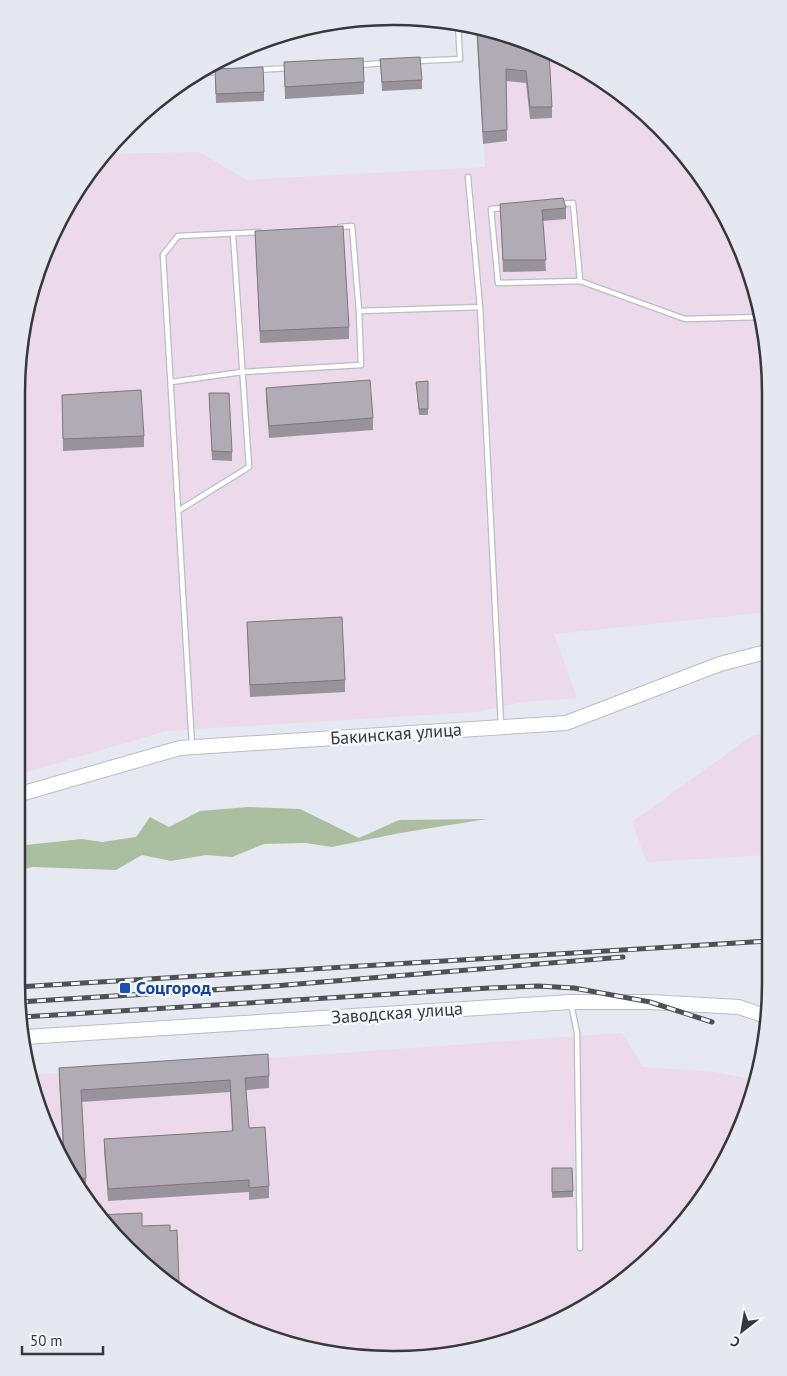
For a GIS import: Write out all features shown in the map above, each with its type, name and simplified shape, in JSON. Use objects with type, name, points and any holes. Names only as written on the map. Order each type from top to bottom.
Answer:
[{"type":"street","name":"Бакинская улица","points":[[25,792],[180,748],[566,723],[720,664],[762,652]]},
{"type":"street","name":"Заводская улица","points":[[29,1037],[571,1002],[660,1002],[739,1007],[760,1014]]},
{"type":"lane","points":[[411,62],[460,59],[458,31]]},
{"type":"lane","points":[[353,65],[392,63]]},
{"type":"lane","points":[[255,70],[294,68]]},
{"type":"lane","points":[[211,73],[225,72]]},
{"type":"lane","points":[[468,177],[480,307],[501,727]]},
{"type":"lane","points":[[555,204],[573,203],[580,281]]},
{"type":"lane","points":[[509,207],[491,209],[498,283],[580,281],[685,319],[754,317]]},
{"type":"lane","points":[[170,382],[242,372],[361,365],[352,226],[332,228]]},
{"type":"lane","points":[[192,747],[163,255],[178,236],[263,232]]},
{"type":"lane","points":[[178,511],[249,467],[233,234]]},
{"type":"lane","points":[[359,312],[480,307]]},
{"type":"lane","points":[[571,1002],[577,1033],[580,1248]]},
{"type":"shaded area","points":[[479,36],[535,53],[578,74],[618,101],[671,151],[686,169],[713,209],[734,252],[742,275],[755,322],[759,345],[762,394],[762,613],[554,634],[577,698],[523,702],[476,712],[166,731],[25,773],[25,394],[28,345],[38,298],[53,252],[74,209],[101,169],[114,154],[199,152],[247,180],[485,167]]},
{"type":"shaded area","points":[[762,734],[762,855],[647,862],[632,822],[753,735]]},
{"type":"shaded area","points":[[622,1033],[643,1067],[715,1072],[749,1079],[734,1124],[713,1167],[700,1187],[671,1225],[618,1275],[578,1302],[535,1323],[512,1331],[465,1344],[442,1348],[394,1351],[345,1348],[322,1344],[275,1331],[252,1323],[209,1302],[169,1275],[116,1225],[87,1187],[74,1167],[53,1124],[37,1075]]},
{"type":"green space","points":[[248,807],[300,809],[359,838],[399,820],[487,819],[400,833],[332,847],[306,843],[264,844],[232,857],[206,855],[171,861],[142,855],[116,870],[33,867],[25,869],[25,845],[82,839],[102,842],[136,837],[150,817],[169,827],[200,811]]},
{"type":"building","points":[[477,35],[512,45],[549,60],[552,107],[530,107],[526,71],[506,69],[507,130],[483,132]]},
{"type":"building","points":[[420,57],[422,80],[382,82],[380,59]]},
{"type":"building","points":[[363,58],[364,82],[285,87],[284,62]]},
{"type":"building","points":[[263,67],[264,92],[216,94],[215,71],[219,69]]},
{"type":"building","points":[[563,198],[566,208],[542,210],[546,260],[503,260],[500,204]]},
{"type":"building","points":[[343,226],[349,327],[260,331],[255,231]]},
{"type":"building","points":[[370,380],[373,418],[269,426],[266,388]]},
{"type":"building","points":[[428,381],[428,409],[419,409],[416,382]]},
{"type":"building","points":[[141,390],[144,436],[63,439],[62,395]]},
{"type":"building","points":[[209,393],[229,393],[232,452],[212,451]]},
{"type":"building","points":[[342,617],[345,680],[250,685],[247,622]]},
{"type":"building","points":[[268,1054],[269,1076],[245,1078],[249,1128],[265,1127],[269,1186],[249,1188],[249,1180],[108,1189],[104,1139],[233,1131],[230,1080],[81,1090],[86,1178],[81,1179],[64,1146],[59,1068]]},
{"type":"building","points":[[552,1168],[572,1168],[573,1191],[552,1192]]},
{"type":"building","points":[[142,1213],[142,1226],[170,1225],[170,1231],[177,1230],[179,1281],[151,1260],[107,1215]]},
{"type":"railway","points":[[25,987],[762,941]]},
{"type":"railway","points":[[26,1002],[274,986],[623,957]]},
{"type":"railway","points":[[27,1017],[538,986],[574,988],[650,1002],[712,1022]]},
{"type":"place","name":"Соцгород","points":[[125,988]]}]
